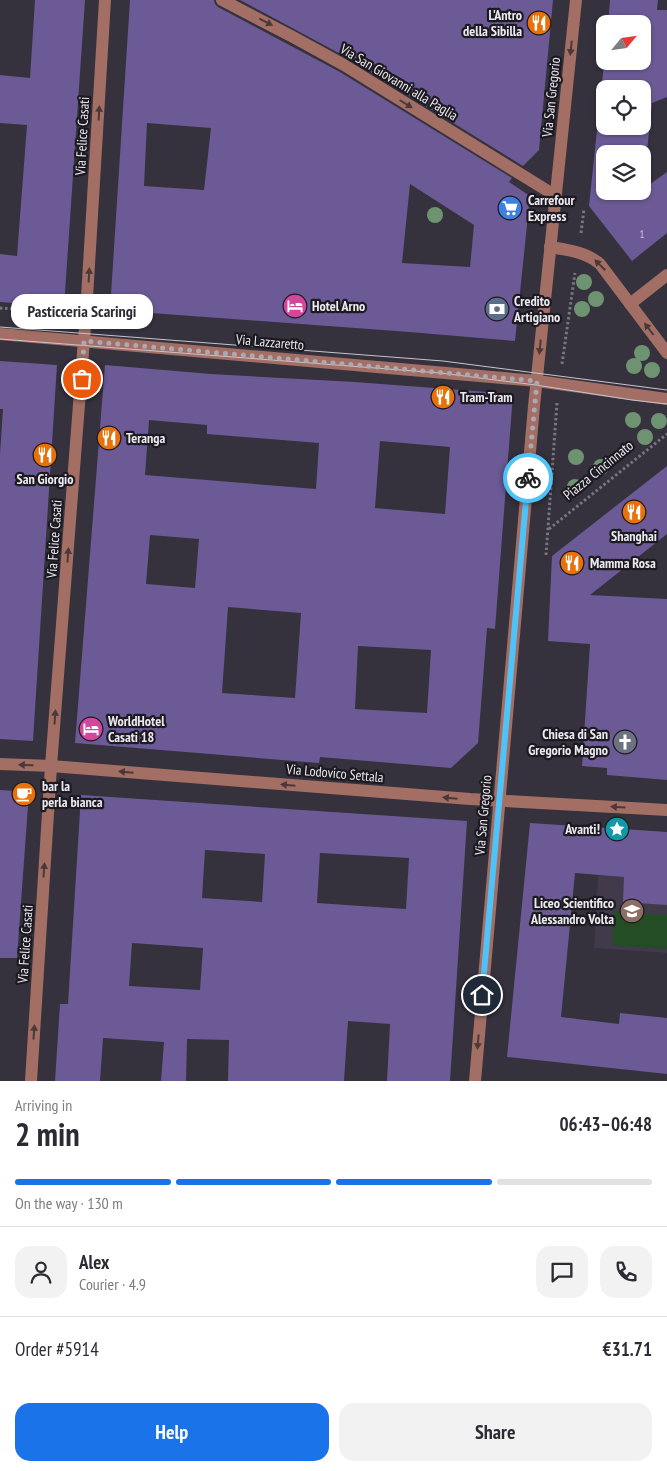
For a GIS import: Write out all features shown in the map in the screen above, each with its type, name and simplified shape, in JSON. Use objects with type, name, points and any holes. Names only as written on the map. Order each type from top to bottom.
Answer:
[{"type":"street","name":"Via Felice Casati","points":[[31,1081],[51,766],[84,341],[105,0]]},
{"type":"street","name":"Via San Giovanni alla Paglia","points":[[222,0],[293,36],[344,65],[556,196]]},
{"type":"street","name":"Via San Gregorio","points":[[556,196],[576,0]]},
{"type":"street","points":[[556,196],[537,381],[667,399]]},
{"type":"street","points":[[550,247],[578,252],[600,264],[667,353]]},
{"type":"street","points":[[630,304],[667,275]]},
{"type":"street","name":"Via Lazzaretto","points":[[0,334],[537,381]]},
{"type":"street","name":"Via San Gregorio","points":[[475,1081],[537,381]]},
{"type":"street","name":"Via Lodovico Settala","points":[[0,764],[51,766],[499,801],[667,810]]},
{"type":"path","points":[[562,368],[584,209]]},
{"type":"path","points":[[0,308],[16,309]]},
{"type":"path","points":[[546,555],[558,400]]},
{"type":"path","name":"Piazza Cincinnato","points":[[548,529],[667,434]]},
{"type":"shaded area","name":"Liceo Scientifico Alessandro Volta","points":[[601,827],[667,832],[667,953],[594,948]]},
{"type":"green space","points":[[614,911],[667,915],[667,949],[612,945]]},
{"type":"building","points":[[35,0],[85,0],[64,307],[0,302],[0,254],[17,256],[27,125],[0,123],[0,75],[30,78]]},
{"type":"building","points":[[130,0],[214,0],[218,7],[340,72],[512,178],[509,182],[530,196],[515,341],[110,310]],"holes":[[[147,123],[211,128],[204,190],[144,186]],[[410,184],[474,225],[470,267],[402,263]]]},
{"type":"building","points":[[240,0],[553,0],[539,150],[523,166],[348,58]]},
{"type":"building","points":[[610,0],[658,0],[657,10],[667,10],[667,97],[652,103],[651,113],[651,80],[602,80],[603,70],[651,70],[651,15],[609,15]]},
{"type":"building","points":[[596,135],[649,135],[648,145],[596,145],[596,200],[651,200],[651,183],[667,172],[667,233],[632,261],[589,206]]},
{"type":"building","points":[[0,361],[57,365],[33,741],[0,739],[0,454],[3,409],[0,409]]},
{"type":"building","points":[[105,365],[513,394],[495,629],[487,628],[478,743],[451,768],[320,757],[319,763],[75,743]],"holes":[[[149,420],[207,425],[207,434],[319,443],[316,489],[145,475]],[[380,441],[450,447],[445,514],[375,508]],[[150,535],[199,539],[195,588],[146,584]],[[228,607],[301,613],[295,698],[222,693]],[[358,646],[431,650],[427,713],[355,709]]]},
{"type":"building","points":[[667,466],[667,534],[590,595],[667,599],[667,780],[607,775],[607,768],[582,766],[590,644],[548,641],[552,556]]},
{"type":"building","points":[[0,790],[29,792],[17,958],[0,958]]},
{"type":"building","points":[[81,795],[467,821],[450,1081],[387,1081],[390,1024],[348,1021],[344,1081],[228,1081],[229,1040],[187,1039],[186,1081],[161,1081],[164,1042],[103,1038],[100,1081],[55,1081],[60,1004],[68,1004]],"holes":[[[205,850],[265,854],[262,902],[202,898]],[[320,853],[409,858],[406,909],[317,903]],[[132,943],[203,948],[200,990],[129,986]]]},
{"type":"building","points":[[530,823],[667,832],[667,905],[623,902],[624,877],[575,873],[561,1017],[619,1024],[620,1013],[667,1018],[667,1074],[507,1057]]},
{"type":"tram line","points":[[0,327],[443,361],[667,390]]},
{"type":"tram line","points":[[0,339],[440,373],[667,404]]},
{"type":"way so far","points":[[82,379],[84,341],[537,381],[528,478]]},
{"type":"place","name":"L'Antro della Sibilla","points":[[539,23]]},
{"type":"place","name":"Carrefour Express","points":[[510,208]]},
{"type":"place","name":"Hotel Arno","points":[[295,306]]},
{"type":"place","name":"Credito Artigiano","points":[[497,309]]},
{"type":"place","name":"Pasticceria Scaringi","points":[[82,379]]},
{"type":"place","name":"Tram-Tram","points":[[443,397]]},
{"type":"place","name":"Teranga","points":[[109,438]]},
{"type":"place","name":"San Giorgio","points":[[45,455]]},
{"type":"place","name":"Shanghai","points":[[634,512]]},
{"type":"place","name":"Mamma Rosa","points":[[572,563]]},
{"type":"place","name":"WorldHotel Casati 18","points":[[91,729]]},
{"type":"place","name":"Chiesa di San Gregorio Magno","points":[[625,742]]},
{"type":"place","name":"bar la perla bianca","points":[[24,794]]},
{"type":"place","name":"Avanti!","points":[[617,829]]},
{"type":"place","name":"Liceo Scientifico Alessandro Volta","points":[[632,911]]},
{"type":"route","points":[[482,995],[528,478]]}]
